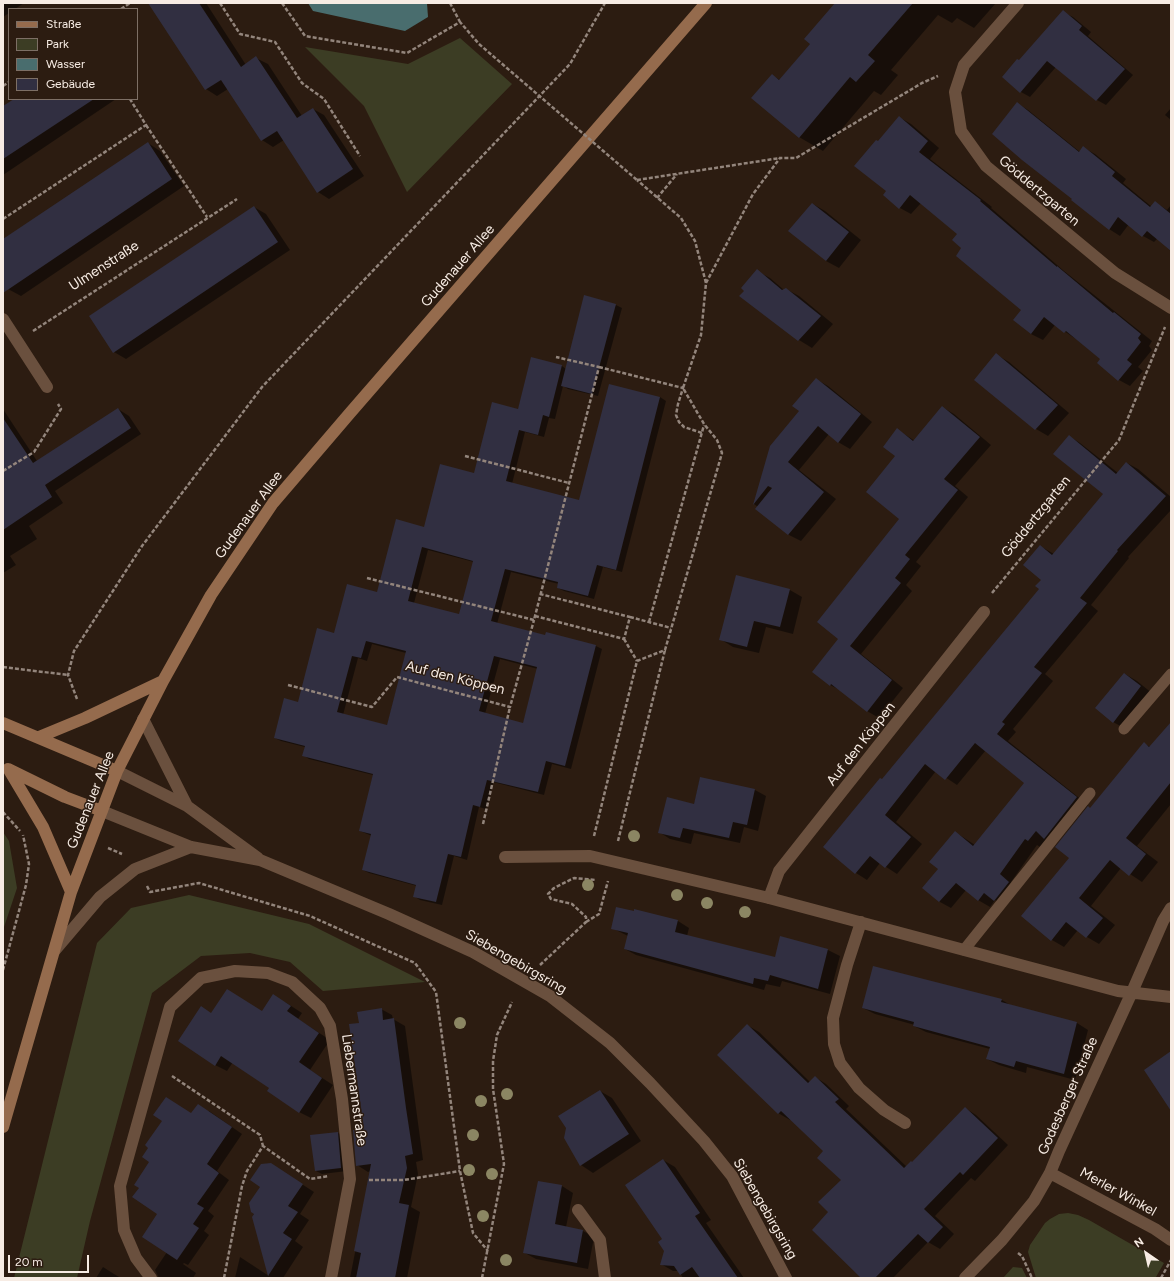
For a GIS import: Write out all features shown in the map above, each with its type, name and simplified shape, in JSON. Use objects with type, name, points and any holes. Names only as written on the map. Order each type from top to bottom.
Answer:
[{"type":"main road","name":"Gudenauer Allee","points":[[3,1127],[55,950],[70,892],[117,771],[163,680],[211,595],[273,503],[350,412],[706,3]]},
{"type":"main road","points":[[39,737],[85,718],[163,680]]},
{"type":"main road","points":[[3,723],[117,771]]},
{"type":"main road","points":[[6,768],[65,797],[102,811]]},
{"type":"main road","points":[[6,768],[43,827],[70,892]]},
{"type":"street","name":"Göddertzgarten","points":[[1018,3],[964,65],[955,92],[961,131],[986,166],[1115,273],[1171,308]]},
{"type":"street","points":[[3,319],[46,387]]},
{"type":"street","name":"Auf den Köppen","points":[[769,898],[779,871],[984,612]]},
{"type":"street","points":[[143,719],[188,806]]},
{"type":"street","name":"Siebengebirgsring","points":[[117,771],[188,806],[260,860]]},
{"type":"street","name":"Siebengebirgsring","points":[[102,811],[191,848],[260,860],[382,911],[472,952],[550,996],[604,1039],[661,1095],[704,1141],[732,1176],[786,1278]]},
{"type":"street","points":[[55,950],[100,897],[135,869],[191,848]]},
{"type":"street","points":[[505,857],[590,856],[769,898],[1118,991],[1171,997]]},
{"type":"street","name":"Godesberger Straße","points":[[965,1278],[1002,1240],[1034,1201],[1050,1173],[1163,921],[1171,908]]},
{"type":"street","points":[[861,922],[847,965],[833,1018],[834,1044],[840,1063],[859,1088],[884,1110],[905,1124]]},
{"type":"street","name":"Liebermannstraße","points":[[151,1278],[136,1258],[124,1230],[120,1186],[170,1007],[201,978],[234,970],[268,973],[292,982],[320,1008],[330,1026],[342,1099],[350,1176],[331,1278]]},
{"type":"street","name":"Merler Winkel","points":[[1050,1173],[1171,1240]]},
{"type":"street","points":[[578,1210],[600,1240],[605,1278]]},
{"type":"lane","points":[[1124,729],[1171,674]]},
{"type":"lane","points":[[964,950],[1090,793]]},
{"type":"path","points":[[220,3],[240,34],[275,42],[302,83],[324,99],[360,156]]},
{"type":"path","points":[[282,3],[305,36],[407,53],[460,22]]},
{"type":"path","points":[[450,3],[460,22],[479,44],[681,218],[695,241],[706,283],[701,335],[683,388],[676,415],[679,422],[684,427],[702,433]]},
{"type":"path","points":[[3,667],[68,675],[74,651],[142,546],[262,387],[570,64],[605,3]]},
{"type":"path","points":[[637,180],[780,158],[796,158],[922,83],[964,65]]},
{"type":"path","points":[[131,100],[208,217]]},
{"type":"path","points":[[3,219],[146,125]]},
{"type":"path","points":[[706,283],[753,194],[780,158]]},
{"type":"path","points":[[658,198],[677,174]]},
{"type":"path","name":"Ulmenstraße","points":[[18,341],[237,199]]},
{"type":"path","name":"Göddertzgarten","points":[[984,612],[990,596],[1119,440],[1165,326]]},
{"type":"path","points":[[556,357],[683,388],[704,424],[717,440],[722,453],[671,628],[610,861],[602,876],[597,880],[574,878],[554,888],[548,894],[551,899],[572,904],[586,917],[586,922]]},
{"type":"path","name":"Auf den Köppen","points":[[483,824],[510,707],[599,367]]},
{"type":"path","points":[[3,472],[34,452],[61,409],[46,387]]},
{"type":"path","points":[[649,622],[704,424]]},
{"type":"path","points":[[465,456],[569,483]]},
{"type":"path","points":[[367,578],[534,620]]},
{"type":"path","points":[[540,594],[671,628]]},
{"type":"path","points":[[535,616],[624,639],[637,661],[590,856]]},
{"type":"path","points":[[624,639],[630,617]]},
{"type":"path","points":[[637,661],[665,650]]},
{"type":"path","name":"Auf den Köppen","points":[[288,685],[372,707],[397,677],[510,707]]},
{"type":"path","points":[[3,812],[23,835],[29,864],[26,885],[3,970]]},
{"type":"path","points":[[23,835],[43,827]]},
{"type":"path","points":[[143,881],[150,892],[199,883],[310,916],[415,963],[436,992],[460,1171],[473,1233],[488,1251]]},
{"type":"path","points":[[540,965],[586,922],[599,914],[606,889]]},
{"type":"path","points":[[482,1278],[504,1164],[493,1089],[493,1061],[497,1035],[512,1002]]},
{"type":"path","points":[[155,1065],[260,1135],[263,1146],[310,1178],[350,1176],[404,1180],[460,1171]]},
{"type":"path","points":[[224,1278],[242,1186],[247,1171],[263,1146]]},
{"type":"path","points":[[1002,1240],[1022,1256],[1032,1278]]},
{"type":"path","points":[[1161,1278],[1171,1260]]},
{"type":"green space","points":[[460,38],[512,84],[407,192],[364,106],[305,47],[408,64]]},
{"type":"green space","points":[[3,832],[9,841],[17,888],[3,930]]},
{"type":"green space","points":[[189,895],[309,924],[425,982],[323,991],[290,962],[250,953],[201,956],[152,993],[90,1221],[77,1278],[14,1278],[97,943],[131,908]]},
{"type":"green space","points":[[1068,1213],[1078,1215],[1089,1220],[1164,1263],[1156,1277],[1036,1278],[1028,1252],[1030,1245],[1045,1223],[1059,1214]]},
{"type":"green space","points":[[1013,1267],[1022,1268],[1027,1278],[1003,1278]]},
{"type":"water","points":[[308,3],[427,3],[428,17],[405,31],[313,11]]},
{"type":"building","points":[[148,3],[199,3],[241,67],[256,56],[297,118],[313,108],[353,169],[317,193],[277,131],[261,141],[221,80],[205,90]]},
{"type":"building","points":[[835,3],[913,3],[868,55],[875,61],[856,82],[850,77],[799,138],[751,98],[772,74],[779,80],[810,44],[804,39]]},
{"type":"building","points":[[1063,10],[1082,26],[1079,30],[1125,69],[1096,101],[1047,61],[1020,93],[1002,77]]},
{"type":"building","points":[[12,100],[92,100],[3,159],[3,106]]},
{"type":"building","points":[[1017,102],[1079,152],[1083,146],[1115,172],[1112,176],[1150,207],[1155,201],[1171,214],[1171,251],[1147,231],[1142,237],[1118,217],[1109,230],[992,134]]},
{"type":"building","points":[[899,116],[928,141],[919,152],[981,200],[980,201],[1057,267],[1141,334],[1138,338],[1141,342],[1127,360],[1132,364],[1118,381],[1097,363],[1100,359],[1066,331],[1064,333],[1044,317],[1031,334],[1013,320],[1021,310],[956,256],[961,248],[952,240],[957,234],[910,195],[899,209],[883,195],[886,191],[854,166]]},
{"type":"building","points":[[148,142],[172,179],[3,293],[3,239]]},
{"type":"building","points":[[812,203],[849,232],[826,261],[788,231]]},
{"type":"building","points":[[254,206],[278,242],[113,353],[89,316]]},
{"type":"building","points":[[757,269],[782,290],[786,288],[821,316],[798,341],[739,296],[744,291],[741,288]]},
{"type":"building","points":[[584,295],[616,304],[592,394],[561,386]]},
{"type":"building","points":[[996,353],[1058,405],[1035,430],[974,380]]},
{"type":"building","points":[[531,357],[562,365],[549,417],[543,415],[538,435],[519,430],[506,481],[579,500],[609,384],[660,397],[616,570],[597,565],[588,596],[557,588],[558,582],[505,569],[491,621],[545,635],[546,632],[596,645],[565,766],[546,761],[538,792],[487,780],[480,807],[473,805],[461,857],[448,854],[436,902],[413,897],[416,885],[362,870],[371,834],[359,831],[373,774],[302,756],[305,746],[274,738],[284,698],[298,702],[317,628],[334,633],[347,584],[377,592],[396,519],[424,527],[440,464],[474,473],[492,402],[518,409]],"holes":[[[422,547],[473,561],[459,614],[408,601]],[[366,641],[406,651],[387,725],[337,712],[352,656],[361,658]],[[494,656],[537,667],[523,723],[479,711]]]},
{"type":"building","points":[[816,378],[861,414],[838,443],[818,426],[788,462],[824,492],[788,535],[755,509],[772,488],[768,486],[753,505],[770,446],[799,411],[792,406]]},
{"type":"building","points":[[942,406],[980,437],[944,479],[958,490],[905,555],[910,559],[895,578],[901,583],[850,646],[892,680],[867,712],[831,684],[830,686],[812,672],[838,639],[817,622],[899,519],[866,492],[895,456],[883,447],[897,428],[913,441]]},
{"type":"building","points":[[118,408],[131,428],[45,485],[52,497],[3,530],[3,418],[33,463]]},
{"type":"building","points":[[1069,435],[1116,474],[1126,462],[1166,496],[1117,550],[1118,551],[1080,598],[1087,603],[1034,667],[1042,673],[1002,722],[1005,724],[997,734],[1077,797],[1044,839],[1036,831],[1028,841],[1025,839],[1000,874],[1009,882],[994,901],[984,893],[978,901],[956,883],[939,902],[922,888],[938,869],[929,862],[955,831],[973,846],[1024,783],[975,743],[945,780],[925,764],[885,815],[911,837],[885,868],[870,856],[855,874],[823,847],[880,778],[882,779],[1039,589],[1035,586],[1041,580],[1023,565],[1040,545],[1052,555],[1103,494],[1053,454]]},
{"type":"building","points":[[736,575],[790,589],[780,627],[754,621],[747,647],[719,640]]},
{"type":"building","points":[[1124,673],[1141,686],[1113,723],[1095,708]]},
{"type":"building","points":[[1171,722],[1171,782],[1126,838],[1146,854],[1129,876],[1110,860],[1079,898],[1103,918],[1086,938],[1066,922],[1051,941],[1021,916],[1069,858],[1055,847],[1088,806],[1090,808],[1144,742],[1149,747]]},
{"type":"building","points":[[700,777],[755,789],[747,825],[733,822],[729,838],[683,828],[680,838],[658,833],[667,797],[694,804]]},
{"type":"building","points":[[616,907],[634,911],[634,909],[678,920],[675,932],[775,957],[780,936],[828,949],[818,989],[770,975],[768,981],[754,978],[753,984],[624,949],[628,933],[611,929]]},
{"type":"building","points":[[873,966],[1002,999],[1001,1002],[1077,1022],[1064,1074],[1016,1061],[1014,1067],[986,1059],[990,1047],[913,1026],[914,1022],[862,1008]]},
{"type":"building","points":[[227,989],[262,1011],[273,994],[291,1006],[287,1011],[319,1033],[299,1062],[322,1078],[299,1113],[267,1091],[269,1088],[221,1056],[215,1066],[178,1041],[201,1006],[211,1013]]},
{"type":"building","points":[[382,1008],[383,1020],[394,1018],[413,1154],[405,1156],[407,1168],[399,1203],[409,1205],[395,1278],[356,1278],[361,1253],[354,1251],[371,1164],[356,1166],[353,1130],[364,1128],[349,1024],[359,1023],[357,1012]]},
{"type":"building","points":[[747,1024],[808,1083],[815,1076],[839,1099],[835,1102],[904,1168],[911,1161],[912,1162],[965,1107],[998,1138],[963,1175],[960,1172],[924,1209],[943,1227],[928,1243],[918,1234],[875,1278],[861,1278],[812,1230],[828,1212],[818,1202],[841,1180],[817,1158],[823,1151],[781,1111],[778,1114],[717,1055]]},
{"type":"building","points":[[1171,1051],[1171,1111],[1144,1070]]},
{"type":"building","points":[[600,1090],[629,1134],[580,1166],[564,1138],[566,1128],[558,1116]]},
{"type":"building","points":[[166,1097],[191,1113],[198,1104],[232,1127],[207,1164],[219,1173],[197,1204],[204,1208],[193,1224],[199,1228],[177,1260],[142,1237],[157,1214],[132,1197],[139,1188],[134,1185],[149,1162],[142,1157],[148,1148],[145,1145],[162,1121],[153,1115]]},
{"type":"building","points":[[338,1132],[341,1168],[315,1171],[310,1135]]},
{"type":"building","points":[[663,1159],[700,1213],[695,1216],[738,1278],[700,1278],[692,1267],[680,1275],[674,1266],[660,1265],[664,1251],[658,1242],[662,1239],[625,1185]]},
{"type":"building","points":[[271,1163],[303,1184],[288,1206],[298,1212],[283,1233],[292,1239],[268,1276],[252,1217],[254,1214],[251,1212],[249,1203],[260,1187],[250,1180],[261,1164]]},
{"type":"building","points":[[538,1181],[562,1185],[555,1224],[583,1230],[577,1263],[523,1253]]}]
